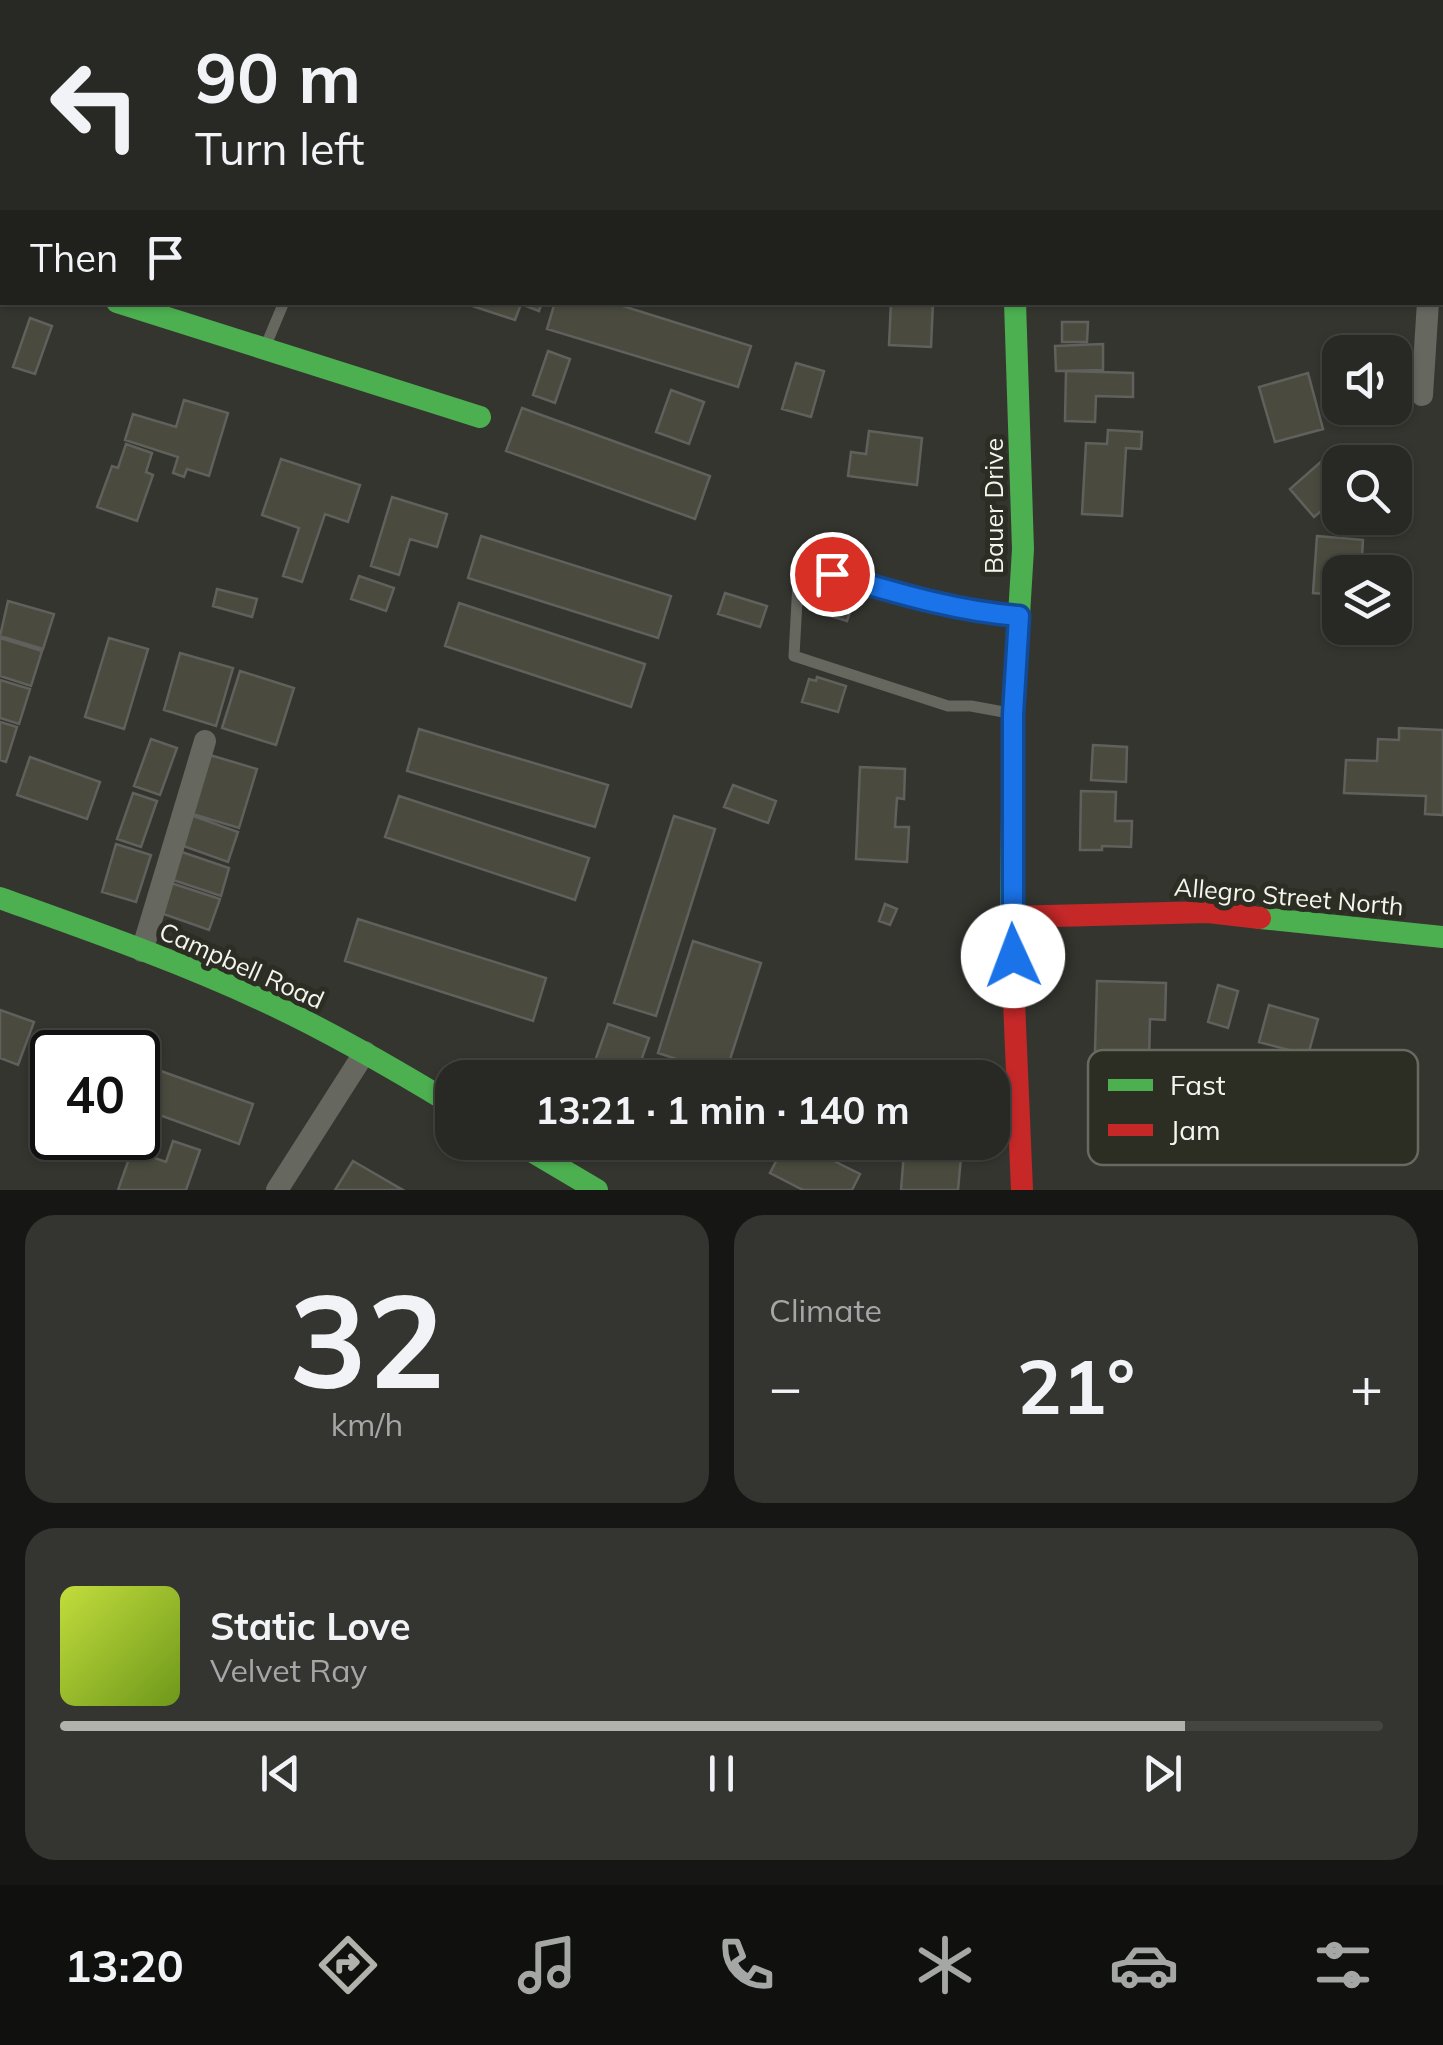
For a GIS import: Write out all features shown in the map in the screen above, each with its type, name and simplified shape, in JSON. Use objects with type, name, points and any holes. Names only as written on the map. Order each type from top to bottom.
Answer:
[{"type":"street","points":[[130,305],[181,317],[264,349],[480,416]]},
{"type":"street","name":"Bauer Drive","points":[[1015,305],[1023,549],[1013,714],[1011,917],[1022,1190]]},
{"type":"street","points":[[1422,395],[1428,305]]},
{"type":"street","points":[[142,950],[204,740]]},
{"type":"street","name":"Campbell Road","points":[[0,898],[142,950],[262,1000],[366,1052],[435,1094]]},
{"type":"street","name":"Allegro Street North","points":[[1011,917],[1208,912],[1443,937]]},
{"type":"street","points":[[277,1190],[366,1052]]},
{"type":"street","points":[[546,1160],[596,1190]]},
{"type":"lane","points":[[264,349],[283,305]]},
{"type":"lane","points":[[1013,714],[948,706],[794,656],[799,564],[932,603],[1019,616]]},
{"type":"building","points":[[472,305],[521,305],[515,320]]},
{"type":"building","points":[[554,305],[620,305],[751,346],[738,387],[547,329]]},
{"type":"building","points":[[891,305],[933,305],[931,347],[889,345]]},
{"type":"building","points":[[30,318],[52,326],[35,374],[13,367]]},
{"type":"building","points":[[1062,322],[1088,322],[1087,342],[1062,342]]},
{"type":"building","points":[[1103,344],[1103,370],[1056,371],[1055,346]]},
{"type":"building","points":[[548,351],[570,359],[555,403],[533,395]]},
{"type":"building","points":[[796,363],[824,371],[811,417],[782,409]]},
{"type":"building","points":[[1066,371],[1133,373],[1133,397],[1096,396],[1095,422],[1065,421]]},
{"type":"building","points":[[1308,373],[1323,429],[1275,442],[1259,387]]},
{"type":"building","points":[[671,390],[704,402],[689,444],[656,432]]},
{"type":"building","points":[[184,400],[228,413],[209,476],[187,469],[184,477],[173,473],[178,457],[125,440],[133,414],[176,427]]},
{"type":"building","points":[[522,408],[710,476],[695,519],[506,451]]},
{"type":"building","points":[[1108,430],[1142,432],[1141,449],[1126,448],[1122,516],[1082,514],[1086,443],[1107,444]]},
{"type":"building","points":[[869,431],[922,438],[917,485],[848,476],[851,452],[866,454]]},
{"type":"building","points":[[126,444],[152,453],[146,472],[153,475],[137,521],[97,507],[112,466],[118,468]]},
{"type":"building","points":[[281,459],[360,485],[348,522],[325,514],[302,582],[283,576],[299,528],[262,515]]},
{"type":"building","points":[[1322,461],[1322,510],[1314,517],[1290,489]]},
{"type":"building","points":[[392,497],[447,514],[437,547],[410,539],[399,575],[371,566]]},
{"type":"building","points":[[481,536],[671,596],[658,638],[468,578]]},
{"type":"building","points":[[1317,536],[1363,540],[1362,555],[1322,555],[1322,594],[1313,593]]},
{"type":"building","points":[[359,576],[394,588],[386,611],[351,599]]},
{"type":"building","points":[[817,586],[856,595],[847,621],[810,610]]},
{"type":"building","points":[[217,589],[257,599],[252,617],[213,606]]},
{"type":"building","points":[[725,593],[767,606],[760,627],[718,614]]},
{"type":"building","points":[[8,601],[54,614],[43,649],[0,636]]},
{"type":"building","points":[[459,603],[645,664],[631,707],[445,646]]},
{"type":"building","points":[[0,638],[42,651],[31,686],[0,676]]},
{"type":"building","points":[[109,638],[148,649],[124,729],[85,717]]},
{"type":"building","points":[[180,653],[233,668],[216,726],[164,710]]},
{"type":"building","points":[[240,671],[294,688],[276,745],[222,728]]},
{"type":"building","points":[[817,677],[846,686],[838,712],[802,702],[809,679],[816,681]]},
{"type":"building","points":[[0,680],[30,689],[19,724],[0,718]]},
{"type":"building","points":[[0,722],[17,727],[6,762],[0,760]]},
{"type":"building","points":[[1399,728],[1443,730],[1443,815],[1425,814],[1426,796],[1344,793],[1346,760],[1377,761],[1378,739],[1399,740]]},
{"type":"building","points":[[419,729],[608,785],[595,827],[407,771]]},
{"type":"building","points":[[151,739],[177,748],[160,795],[134,786]]},
{"type":"building","points":[[1093,745],[1127,747],[1126,782],[1091,780]]},
{"type":"building","points":[[203,753],[257,769],[239,828],[186,812]]},
{"type":"building","points":[[30,757],[100,782],[87,819],[17,795]]},
{"type":"building","points":[[860,767],[905,769],[904,799],[897,798],[895,827],[909,827],[907,862],[856,859]]},
{"type":"building","points":[[733,785],[776,801],[768,823],[724,807]]},
{"type":"building","points":[[1081,791],[1116,792],[1115,821],[1132,821],[1131,847],[1080,850]]},
{"type":"building","points":[[133,793],[157,801],[141,847],[117,839]]},
{"type":"building","points":[[399,796],[589,858],[575,900],[385,837]]},
{"type":"building","points":[[185,813],[238,832],[228,862],[175,843]]},
{"type":"building","points":[[674,816],[715,829],[656,1016],[614,1003]]},
{"type":"building","points":[[116,844],[151,855],[136,902],[102,892]]},
{"type":"building","points":[[173,849],[229,868],[221,896],[164,877]]},
{"type":"building","points":[[165,881],[220,899],[209,930],[155,911]]},
{"type":"building","points":[[885,904],[897,909],[890,925],[879,921]]},
{"type":"building","points":[[358,919],[546,978],[533,1021],[345,961]]},
{"type":"building","points":[[693,941],[761,963],[730,1060],[679,1060],[658,1053]]},
{"type":"building","points":[[1097,981],[1166,983],[1165,1020],[1150,1019],[1149,1050],[1095,1050]]},
{"type":"building","points":[[1218,985],[1238,991],[1228,1028],[1208,1022]]},
{"type":"building","points":[[1269,1005],[1318,1019],[1309,1050],[1289,1050],[1259,1042]]},
{"type":"building","points":[[0,1010],[34,1022],[18,1065],[0,1058]]},
{"type":"building","points":[[608,1024],[649,1038],[641,1060],[595,1060]]},
{"type":"building","points":[[160,1071],[253,1104],[239,1144],[160,1115]]},
{"type":"building","points":[[173,1141],[200,1150],[186,1190],[118,1190],[128,1160],[166,1162]]},
{"type":"building","points":[[777,1160],[832,1160],[860,1174],[852,1190],[803,1190],[770,1173]]},
{"type":"building","points":[[903,1160],[961,1160],[958,1190],[901,1190]]},
{"type":"building","points":[[353,1161],[403,1190],[335,1190]]},
{"type":"traffic: fast","points":[[126,305],[480,417]]},
{"type":"traffic: fast","points":[[1014,1001],[1013,714],[1023,549],[1015,305]]},
{"type":"traffic: fast","points":[[0,898],[166,959],[264,1001],[435,1094]]},
{"type":"traffic: fast","points":[[1260,918],[1443,937]]},
{"type":"traffic: fast","points":[[546,1160],[597,1190]]},
{"type":"traffic: jam","points":[[1011,917],[1208,912],[1260,918]]},
{"type":"traffic: jam","points":[[1014,1001],[1022,1190]]},
{"type":"route","points":[[832,574],[932,603],[1019,616],[1013,714],[1013,956]]}]
